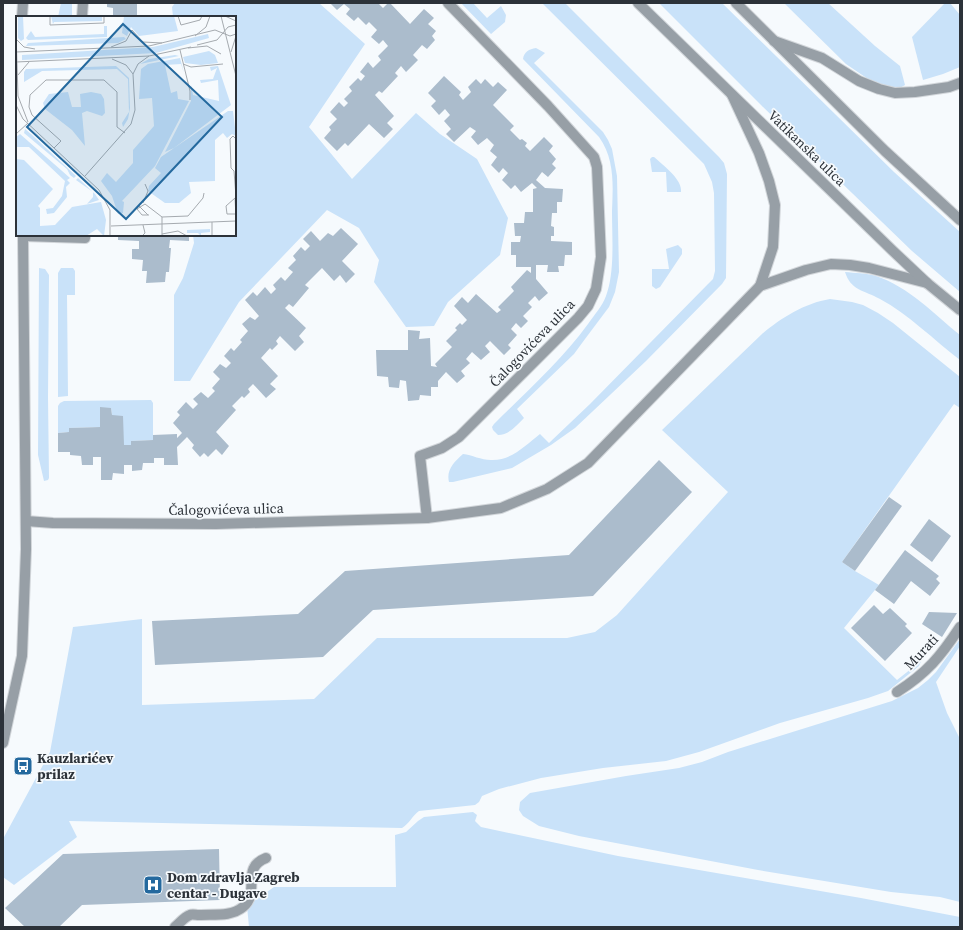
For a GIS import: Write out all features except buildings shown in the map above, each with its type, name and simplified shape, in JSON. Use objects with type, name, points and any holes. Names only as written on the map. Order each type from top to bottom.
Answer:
[{"type":"street","points":[[22,16],[23,3]]},
{"type":"street","points":[[82,16],[83,3]]},
{"type":"street","name":"Čalogovićeva ulica","points":[[427,518],[420,456],[442,448],[459,437],[578,318],[588,306],[596,289],[600,257],[597,167],[594,157],[548,106],[448,3]]},
{"type":"street","name":"Vatikanska ulica","points":[[638,3],[893,251],[927,283],[960,310]]},
{"type":"street","points":[[736,3],[885,151],[960,220]]},
{"type":"street","points":[[774,40],[822,58],[859,81],[879,89],[895,93],[915,92],[948,87],[960,83]]},
{"type":"street","name":"Čalogovićeva ulica","points":[[26,521],[53,523],[216,524],[427,518],[501,508],[547,489],[588,464],[760,286],[773,247],[775,205],[770,181],[759,153],[732,95]]},
{"type":"street","points":[[3,743],[22,656],[26,521],[23,236],[86,238],[85,236]]},
{"type":"street","name":"Čalogovićeva ulica","points":[[760,286],[806,270],[831,264],[850,264],[927,283]]},
{"type":"street","name":"Murati","points":[[897,692],[914,681],[929,668],[944,651],[960,627]]},
{"type":"street","points":[[175,927],[190,915],[226,915],[235,912],[244,906],[251,893],[252,869],[259,860],[266,858]]},
{"type":"shaded area","points":[[61,3],[72,3],[72,16],[58,16]]},
{"type":"shaded area","points":[[175,3],[319,3],[365,44],[309,127],[352,179],[416,113],[440,134],[477,159],[508,218],[500,255],[448,302],[434,326],[406,327],[374,282],[379,260],[359,228],[327,210],[239,302],[190,381],[174,381],[174,295],[183,278],[194,243],[193,236],[236,236],[236,16],[173,16],[172,7]]},
{"type":"shaded area","points":[[461,3],[473,3],[487,18],[501,6],[506,15],[505,22],[491,34]]},
{"type":"shaded area","points":[[542,3],[565,3],[724,163],[727,174],[726,278],[722,284],[646,361],[575,428],[551,445],[512,468],[449,482],[448,478],[450,470],[454,463],[463,454],[487,460],[498,460],[518,452],[540,434],[549,443],[590,404],[713,279],[715,271],[714,193],[712,182],[704,164]]},
{"type":"shaded area","points":[[659,3],[722,3],[894,172],[960,232],[960,292],[912,251],[761,105]]},
{"type":"shaded area","points":[[784,3],[828,3],[875,46],[900,66],[905,85],[898,89],[871,81],[846,64]]},
{"type":"shaded area","points":[[945,3],[950,3],[960,15],[960,67],[923,80],[912,37]]},
{"type":"shaded area","points":[[536,48],[545,53],[534,63],[603,132],[612,149],[617,176],[619,272],[615,292],[609,307],[574,354],[517,409],[524,418],[506,433],[498,435],[493,430],[492,427],[494,424],[543,376],[578,338],[604,300],[611,276],[613,182],[608,154],[599,137],[523,59],[524,54],[527,51]]},
{"type":"shaded area","points":[[654,157],[672,173],[681,187],[681,192],[667,192],[666,172],[652,172],[650,159]]},
{"type":"shaded area","points":[[678,245],[682,249],[682,254],[660,287],[656,289],[652,286],[652,269],[669,269],[666,249]]},
{"type":"shaded area","points":[[39,268],[45,269],[49,275],[49,478],[48,480],[44,481],[38,455]]},
{"type":"shaded area","points":[[61,268],[73,268],[75,271],[75,295],[67,295],[68,396],[58,397],[58,273]]},
{"type":"shaded area","points":[[845,272],[876,276],[899,287],[921,302],[960,335],[960,360],[901,312],[880,299],[854,287]]},
{"type":"shaded area","points":[[830,299],[863,305],[878,313],[893,323],[960,377],[960,408],[954,404],[842,562],[879,585],[844,628],[897,680],[921,661],[919,666],[888,691],[780,723],[699,752],[666,761],[603,768],[541,778],[499,789],[482,796],[479,802],[475,805],[419,811],[402,828],[69,821],[77,837],[14,885],[3,877],[3,839],[50,752],[73,627],[142,619],[142,705],[314,699],[377,638],[567,638],[595,632],[617,615],[728,492],[662,430],[769,328],[794,312],[812,304]]},
{"type":"shaded area","points":[[151,400],[153,403],[153,440],[131,441],[131,445],[124,445],[112,415],[111,408],[100,408],[100,427],[69,428],[69,432],[58,433],[58,406],[64,401]]},
{"type":"shaded area","points":[[960,639],[960,646],[936,682],[947,713],[960,739],[960,902],[940,897],[891,892],[758,870],[579,836],[539,826],[523,816],[519,810],[520,802],[530,793],[679,768],[892,701],[918,688],[928,680],[936,672]]},
{"type":"shaded area","points":[[473,812],[477,815],[475,821],[481,827],[618,856],[861,898],[960,917],[960,927],[249,927],[247,906],[274,887],[396,887],[395,835],[406,832],[424,817]]},
{"type":"place","name":"Kauzlarićev prilaz","points":[[23,766]]},
{"type":"place","name":"Dom zdravlja Zagreb centar - Dugave","points":[[153,885]]}]
